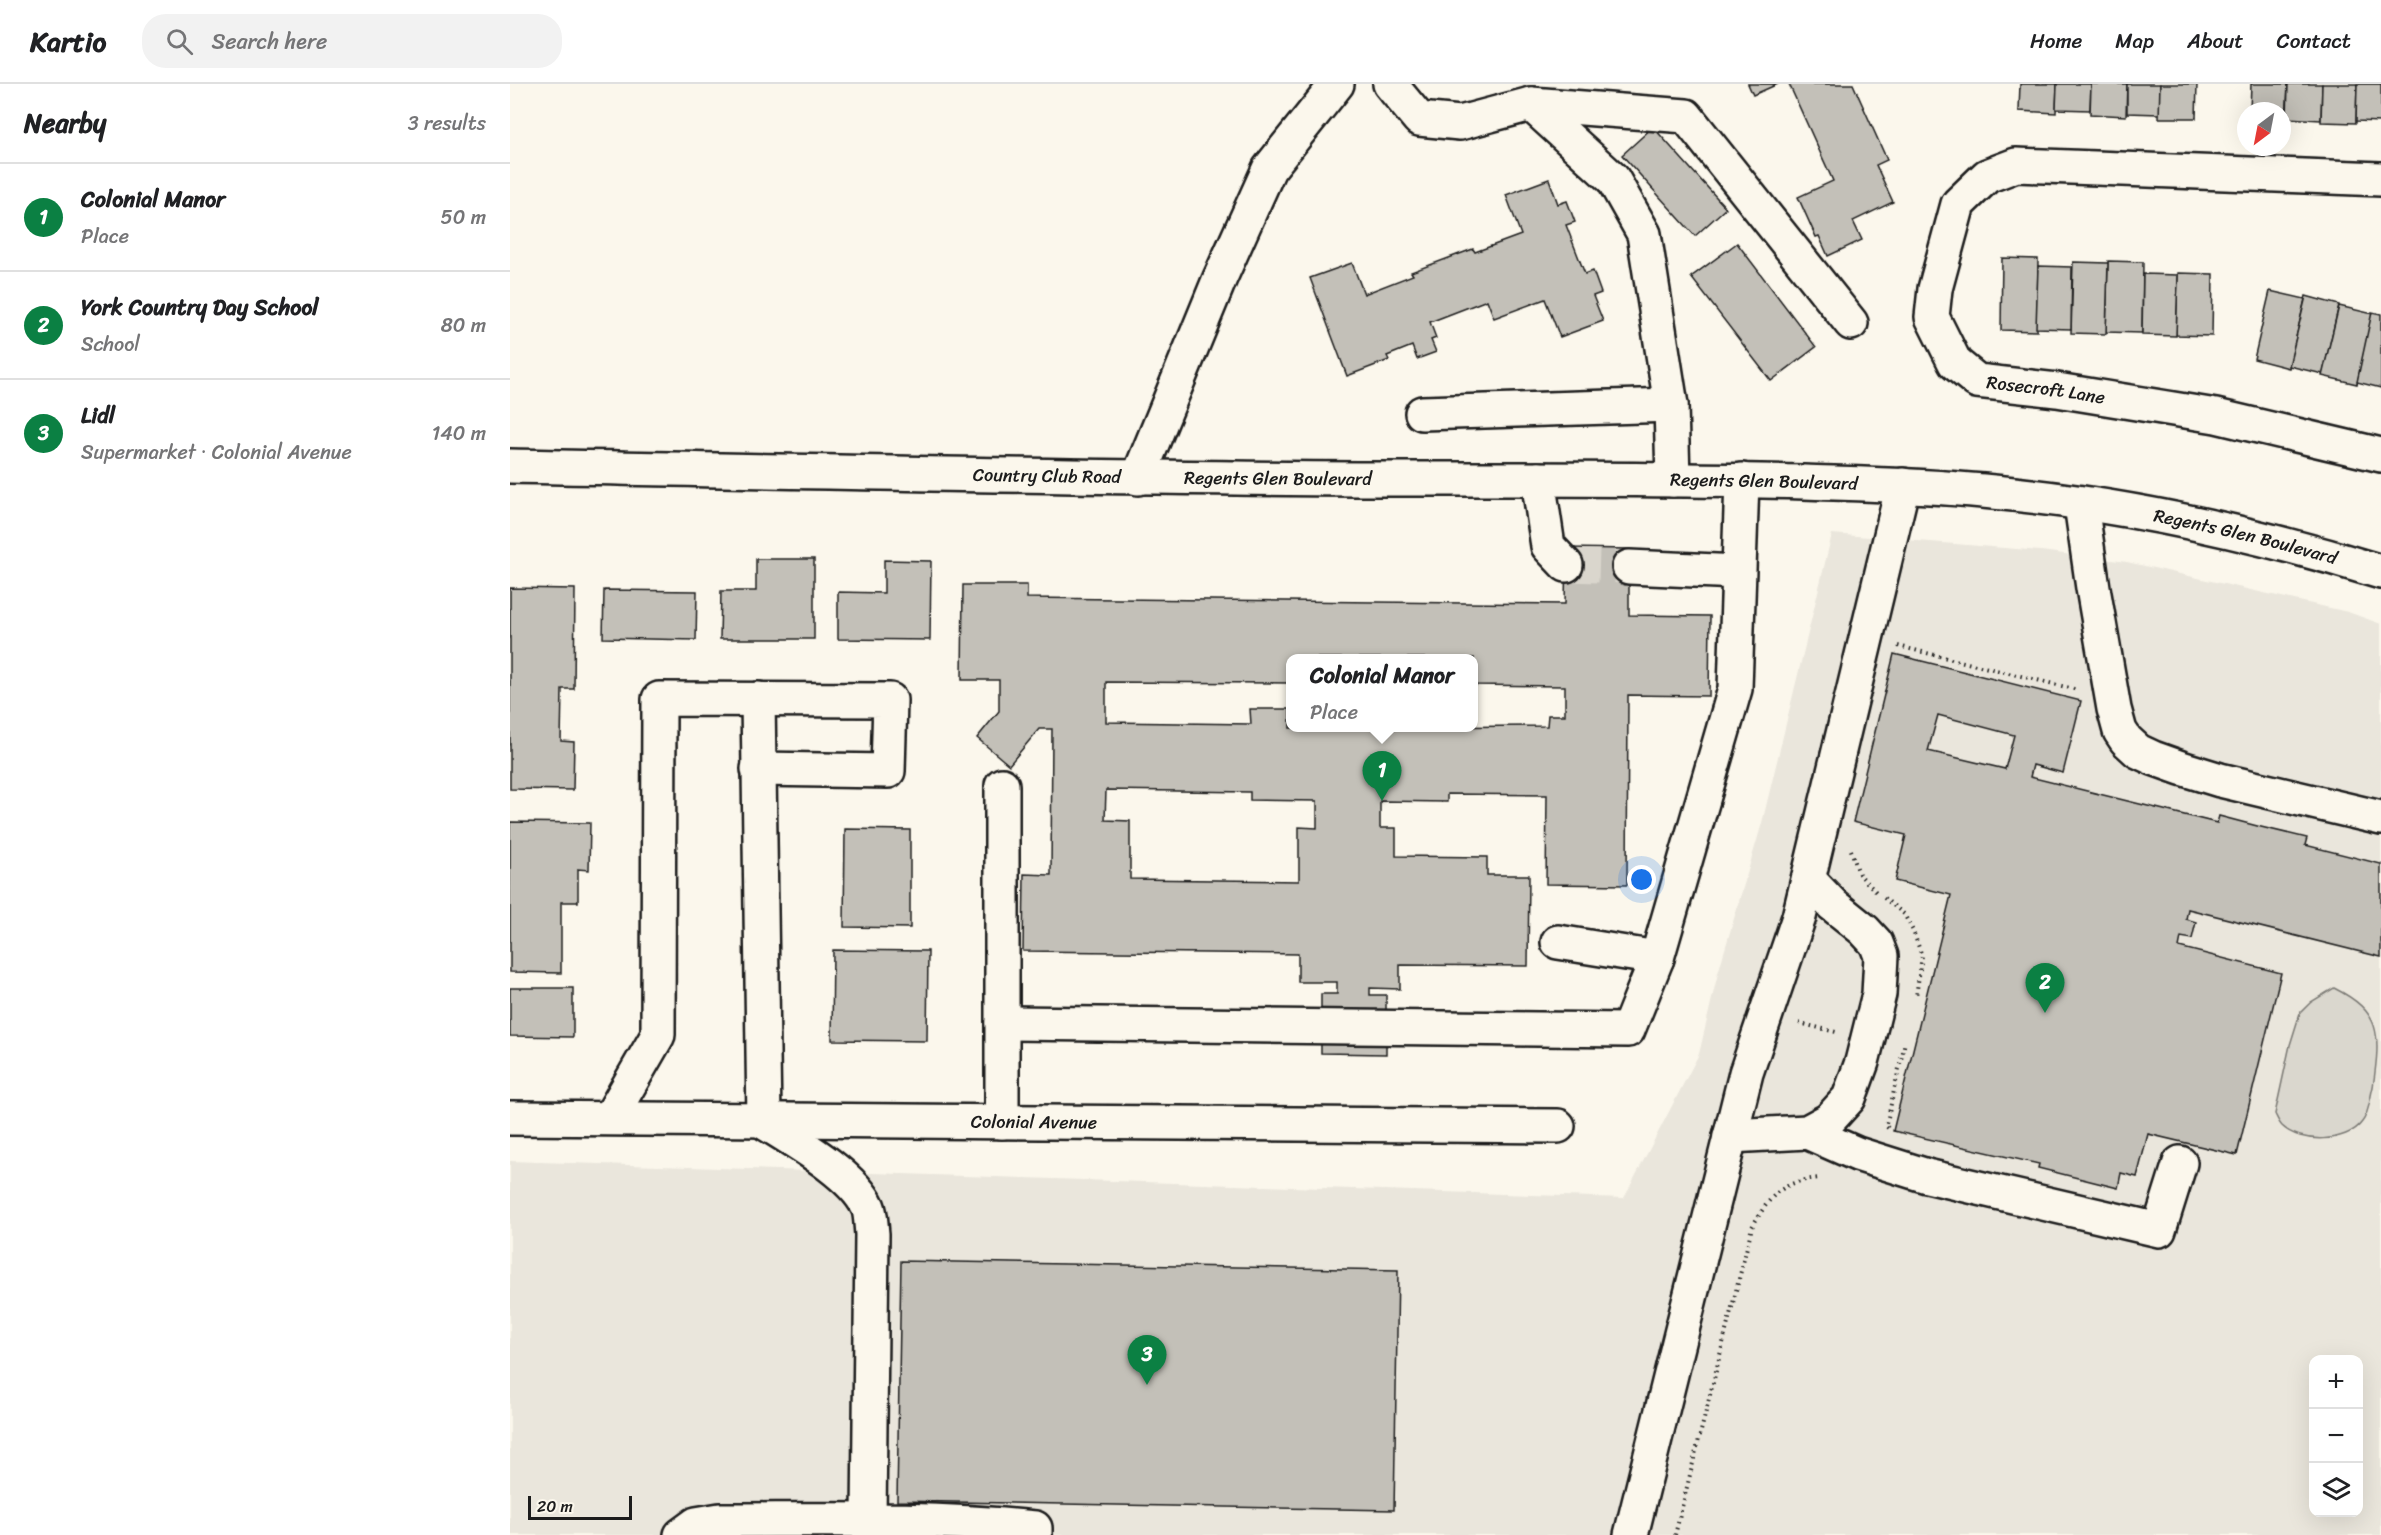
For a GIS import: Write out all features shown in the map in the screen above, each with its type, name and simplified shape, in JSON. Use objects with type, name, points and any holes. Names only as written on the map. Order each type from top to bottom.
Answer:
[{"type":"street","name":"Country Club Road","points":[[510,466],[1138,478],[1220,278],[1269,169],[1337,84]]},
{"type":"street","points":[[1390,84],[1419,119],[1460,123],[1531,104],[1686,116],[1851,322]]},
{"type":"street","points":[[1531,104],[1612,179],[1644,234],[1671,405],[1673,480]]},
{"type":"street","name":"Rosecroft Lane","points":[[2381,179],[2016,165],[1987,176],[1958,204],[1941,261],[1932,317],[1955,363],[1977,381],[2011,387],[2057,390],[2216,416],[2381,455]]},
{"type":"street","points":[[1422,413],[1671,405]]},
{"type":"street","name":"Regents Glen Boulevard","points":[[1138,478],[1742,480],[1985,491],[2081,504],[2224,530],[2381,572]]},
{"type":"street","points":[[1538,479],[1548,546],[1566,565]]},
{"type":"street","points":[[1002,1023],[1628,1030],[1657,958],[1735,689],[1742,480]]},
{"type":"street","points":[[1631,1535],[1746,1072],[1800,917],[1904,486]]},
{"type":"street","points":[[2081,504],[2114,709],[2120,731],[2127,740],[2138,751],[2152,758],[2220,780],[2381,818]]},
{"type":"street","points":[[1629,567],[1738,572]]},
{"type":"street","points":[[610,1118],[658,1035],[659,699],[890,700],[888,771],[759,770]]},
{"type":"street","points":[[758,699],[764,1122],[825,1162],[849,1181],[868,1207],[872,1234],[869,1520]]},
{"type":"street","points":[[1002,785],[1002,1122]]},
{"type":"street","points":[[1730,1136],[1808,1132],[1829,1120],[1849,1098],[1862,1062],[1879,994],[1882,972],[1881,956],[1876,943],[1864,930],[1833,905],[1809,880]]},
{"type":"street","points":[[1558,942],[1657,958]]},
{"type":"street","name":"Colonial Avenue","points":[[510,1118],[764,1122],[1558,1126]]},
{"type":"street","points":[[1808,1132],[1857,1154],[1927,1176],[2159,1230],[2180,1163]]},
{"type":"street","points":[[681,1535],[696,1524],[720,1520],[974,1522],[1035,1528],[1035,1535]]},
{"type":"path","points":[[1792,1021],[1839,1032]]},
{"type":"path","points":[[1675,1535],[1752,1227],[1764,1206],[1778,1191],[1798,1179],[1831,1179]]},
{"type":"shaded area","points":[[1832,534],[2041,551],[2127,562],[2348,612],[2381,624],[2381,1535],[510,1535],[510,1161],[1624,1198],[1699,1054],[1718,973],[1762,823]]},
{"type":"shaded area","points":[[2334,988],[2361,1006],[2369,1015],[2374,1026],[2377,1052],[2369,1105],[2362,1122],[2346,1134],[2323,1139],[2300,1136],[2281,1125],[2275,1114],[2290,1045],[2300,1013],[2311,1002]]},
{"type":"building","points":[[1748,84],[1778,84],[1753,95]]},
{"type":"building","points":[[1789,84],[1853,84],[1887,160],[1876,165],[1893,202],[1853,221],[1862,240],[1828,256],[1819,236],[1816,237],[1798,197],[1833,181]]},
{"type":"building","points":[[2020,84],[2057,84],[2056,113],[2019,111]]},
{"type":"building","points":[[2057,84],[2091,84],[2090,110],[2056,109]]},
{"type":"building","points":[[2091,84],[2127,84],[2126,116],[2090,114]]},
{"type":"building","points":[[2127,84],[2160,84],[2160,114],[2127,113]]},
{"type":"building","points":[[2160,84],[2197,84],[2196,118],[2159,118]]},
{"type":"building","points":[[2251,84],[2288,84],[2287,102],[2250,102]]},
{"type":"building","points":[[2288,84],[2322,84],[2321,120],[2291,118],[2291,102],[2287,102]]},
{"type":"building","points":[[2322,84],[2357,84],[2356,123],[2321,122]]},
{"type":"building","points":[[2357,84],[2381,84],[2381,122],[2356,121]]},
{"type":"building","points":[[1653,127],[1726,208],[1695,236],[1622,155]]},
{"type":"building","points":[[1549,179],[1558,204],[1567,201],[1575,222],[1566,225],[1585,274],[1593,271],[1601,293],[1593,296],[1603,321],[1560,337],[1545,299],[1494,318],[1487,300],[1430,322],[1436,338],[1431,340],[1436,352],[1417,359],[1412,346],[1387,356],[1389,360],[1347,376],[1310,278],[1352,263],[1364,294],[1413,275],[1411,272],[1473,249],[1475,252],[1521,235],[1506,195]]},
{"type":"building","points":[[1737,243],[1816,347],[1771,381],[1691,277]]},
{"type":"building","points":[[2002,258],[2038,259],[2037,331],[2001,330]]},
{"type":"building","points":[[2108,261],[2143,262],[2142,333],[2106,332]]},
{"type":"building","points":[[2073,262],[2108,263],[2106,334],[2071,333]]},
{"type":"building","points":[[2038,266],[2072,267],[2071,329],[2036,328]]},
{"type":"building","points":[[2178,273],[2213,274],[2212,336],[2176,335]]},
{"type":"building","points":[[2143,274],[2178,275],[2176,336],[2142,335]]},
{"type":"building","points":[[2270,291],[2305,299],[2289,368],[2254,359]]},
{"type":"building","points":[[2306,296],[2339,305],[2323,374],[2289,366]]},
{"type":"building","points":[[2339,306],[2373,314],[2357,384],[2322,376]]},
{"type":"building","points":[[2372,312],[2381,314],[2381,388],[2357,382]]},
{"type":"building","points":[[1566,548],[1629,549],[1629,615],[1710,616],[1709,696],[1628,695],[1627,885],[1546,884],[1547,795],[1447,794],[1447,802],[1380,801],[1380,828],[1396,828],[1396,856],[1487,857],[1487,875],[1529,875],[1528,966],[1400,965],[1400,989],[1370,988],[1370,995],[1386,995],[1386,1054],[1321,1053],[1321,994],[1337,994],[1337,982],[1298,982],[1298,954],[1023,951],[1024,874],[1051,875],[1052,729],[1039,729],[1009,765],[977,738],[999,711],[999,680],[962,680],[963,585],[1027,585],[1027,598],[1565,604]],"holes":[[[1106,790],[1250,792],[1250,800],[1317,801],[1317,828],[1299,827],[1299,881],[1130,879],[1130,821],[1105,820]]]},
{"type":"building","points":[[756,559],[814,559],[814,639],[720,639],[721,591],[756,591]]},
{"type":"building","points":[[884,560],[931,561],[930,640],[838,639],[838,592],[884,593]]},
{"type":"building","points":[[510,588],[575,589],[574,689],[562,689],[561,741],[574,742],[573,790],[510,789]]},
{"type":"building","points":[[604,590],[697,591],[696,640],[603,638]]},
{"type":"building","points":[[1894,654],[2081,701],[2063,773],[2033,765],[2030,777],[2217,823],[2219,816],[2307,838],[2305,845],[2381,864],[2381,957],[2188,909],[2186,919],[2196,922],[2192,939],[2181,937],[2179,947],[2281,973],[2237,1155],[2148,1134],[2137,1177],[2121,1173],[2118,1188],[2038,1168],[2039,1164],[1893,1131],[1951,895],[1895,881],[1906,835],[1853,822]],"holes":[[[1938,715],[2014,735],[2005,769],[1928,751]]]},
{"type":"building","points":[[510,822],[590,823],[589,870],[578,869],[578,902],[561,902],[561,973],[510,972]]},
{"type":"building","points":[[845,829],[910,830],[910,928],[844,927]]},
{"type":"building","points":[[833,950],[928,951],[927,1041],[832,1040]]},
{"type":"building","points":[[510,988],[573,988],[573,1037],[510,1036]]},
{"type":"building","points":[[901,1261],[1398,1270],[1394,1510],[897,1501]]},
{"type":"tunnel","points":[[1566,565],[1629,567]]},
{"type":"place","name":"Colonial Manor","points":[[1382,801]]},
{"type":"place","name":"York Country Day School","points":[[2045,1013]]},
{"type":"place","name":"Lidl","points":[[1147,1385]]}]
